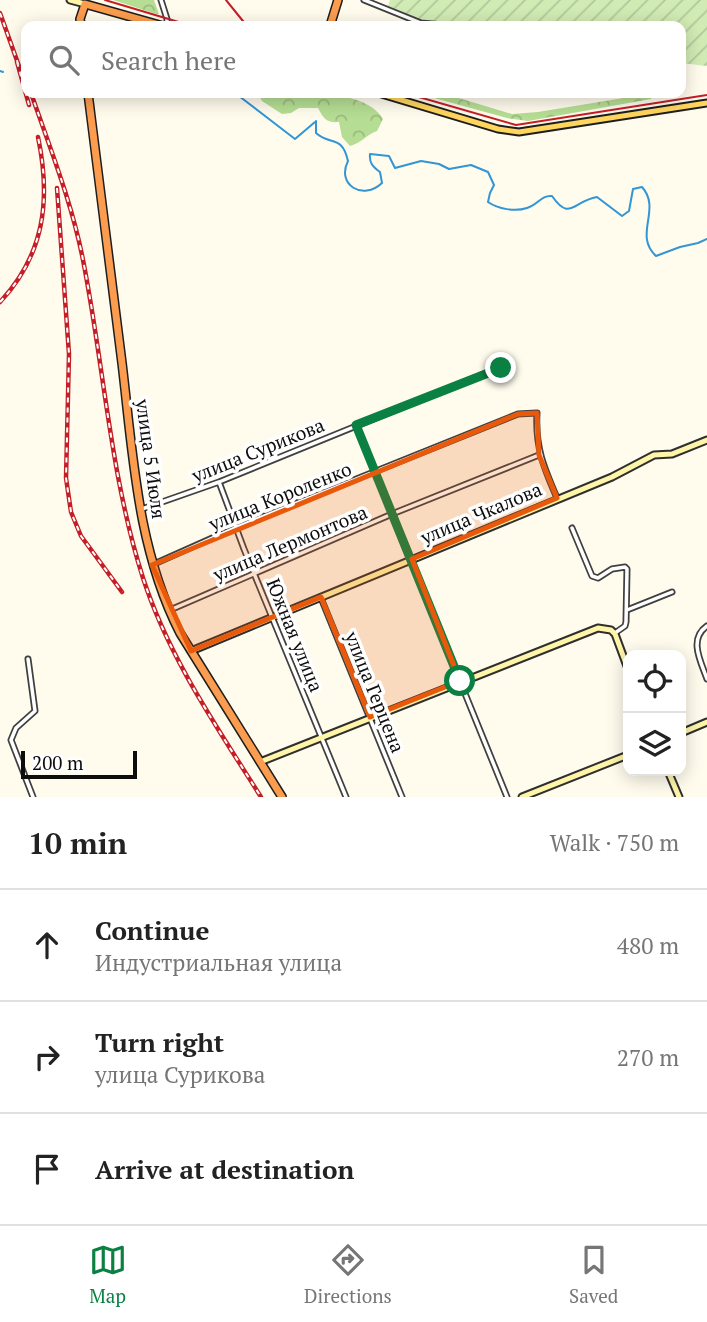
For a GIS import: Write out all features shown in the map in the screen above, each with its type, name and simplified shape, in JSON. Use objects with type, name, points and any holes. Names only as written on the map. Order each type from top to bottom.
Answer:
[{"type":"highway","points":[[332,21],[338,0]]},
{"type":"highway","points":[[80,21],[85,4],[147,21]]},
{"type":"highway","name":"улица 5 Июля","points":[[89,98],[141,509],[152,565],[169,610],[191,651],[282,797]]},
{"type":"main road","points":[[70,0],[85,4]]},
{"type":"main road","points":[[394,98],[498,129],[519,132],[707,103]]},
{"type":"main road","name":"улица Чкалова","points":[[191,651],[612,477],[654,455],[672,454],[707,440]]},
{"type":"main road","points":[[260,762],[598,628],[611,630],[615,634],[623,656]]},
{"type":"main road","points":[[686,731],[707,722]]},
{"type":"main road","points":[[522,797],[623,757]]},
{"type":"main road","points":[[670,776],[679,797]]},
{"type":"street","points":[[161,0],[166,21]]},
{"type":"street","points":[[364,0],[416,21]]},
{"type":"street","name":"улица Сурикова","points":[[141,509],[219,482],[501,368]]},
{"type":"street","name":"улица Короленко","points":[[152,565],[237,527],[518,414],[537,413],[539,455]]},
{"type":"street","points":[[356,425],[507,797]]},
{"type":"street","points":[[539,455],[557,498]]},
{"type":"street","name":"улица Лермонтова","points":[[169,610],[392,514],[539,455]]},
{"type":"street","name":"Южная улица","points":[[219,482],[346,797]]},
{"type":"street","points":[[572,528],[592,576],[598,578],[619,567],[627,569],[625,626],[615,634]]},
{"type":"street","points":[[627,610],[672,592]]},
{"type":"street","name":"улица Герцена","points":[[321,597],[402,797]]},
{"type":"street","points":[[707,626],[701,630],[696,645],[707,679]]},
{"type":"street","points":[[28,659],[35,711],[16,728],[11,740],[33,797]]},
{"type":"highlighted area","points":[[537,413],[539,455],[557,498],[412,559],[460,681],[370,717],[321,597],[191,651],[152,565],[518,414]]},
{"type":"green space","points":[[113,0],[154,0],[159,14],[156,14]]},
{"type":"green space","points":[[390,0],[707,0],[707,66],[686,64],[686,21],[419,21],[388,6]]},
{"type":"green space","points":[[260,98],[348,98],[374,109],[383,119],[377,131],[350,146],[342,137],[339,122],[326,120],[318,108],[299,108],[282,114]]},
{"type":"green space","points":[[434,98],[459,98],[512,114],[624,98],[651,98],[528,121]]},
{"type":"waterway","points":[[242,98],[295,139],[315,122]]},
{"type":"waterway","points":[[316,121],[316,133],[342,147],[348,161],[346,177],[353,188],[367,191],[382,183],[380,172],[373,166],[370,154],[389,156],[395,168],[421,161],[449,169],[471,165],[488,172],[494,185],[488,202],[507,209],[527,208],[545,197],[552,196],[558,204],[568,209],[597,197],[622,216],[629,211],[633,189],[642,187],[649,204],[647,239],[656,256],[707,239]]},
{"type":"tram line","points":[[105,0],[175,21]]},
{"type":"tram line","points":[[226,0],[243,21]]},
{"type":"tram line","points":[[422,98],[516,125],[707,95]]},
{"type":"railway","points":[[0,13],[20,69]]},
{"type":"railway","points":[[17,62],[21,76]]},
{"type":"railway","points":[[27,98],[29,105]]},
{"type":"railway","points":[[33,98],[60,176],[78,239],[115,460],[143,578],[180,664],[261,797]]},
{"type":"railway","points":[[0,302],[27,265],[41,225],[44,182],[38,137]]},
{"type":"railway","points":[[57,188],[69,354],[66,478],[71,512],[81,536],[122,592]]},
{"type":"route","points":[[460,681],[356,425],[501,368]]}]
